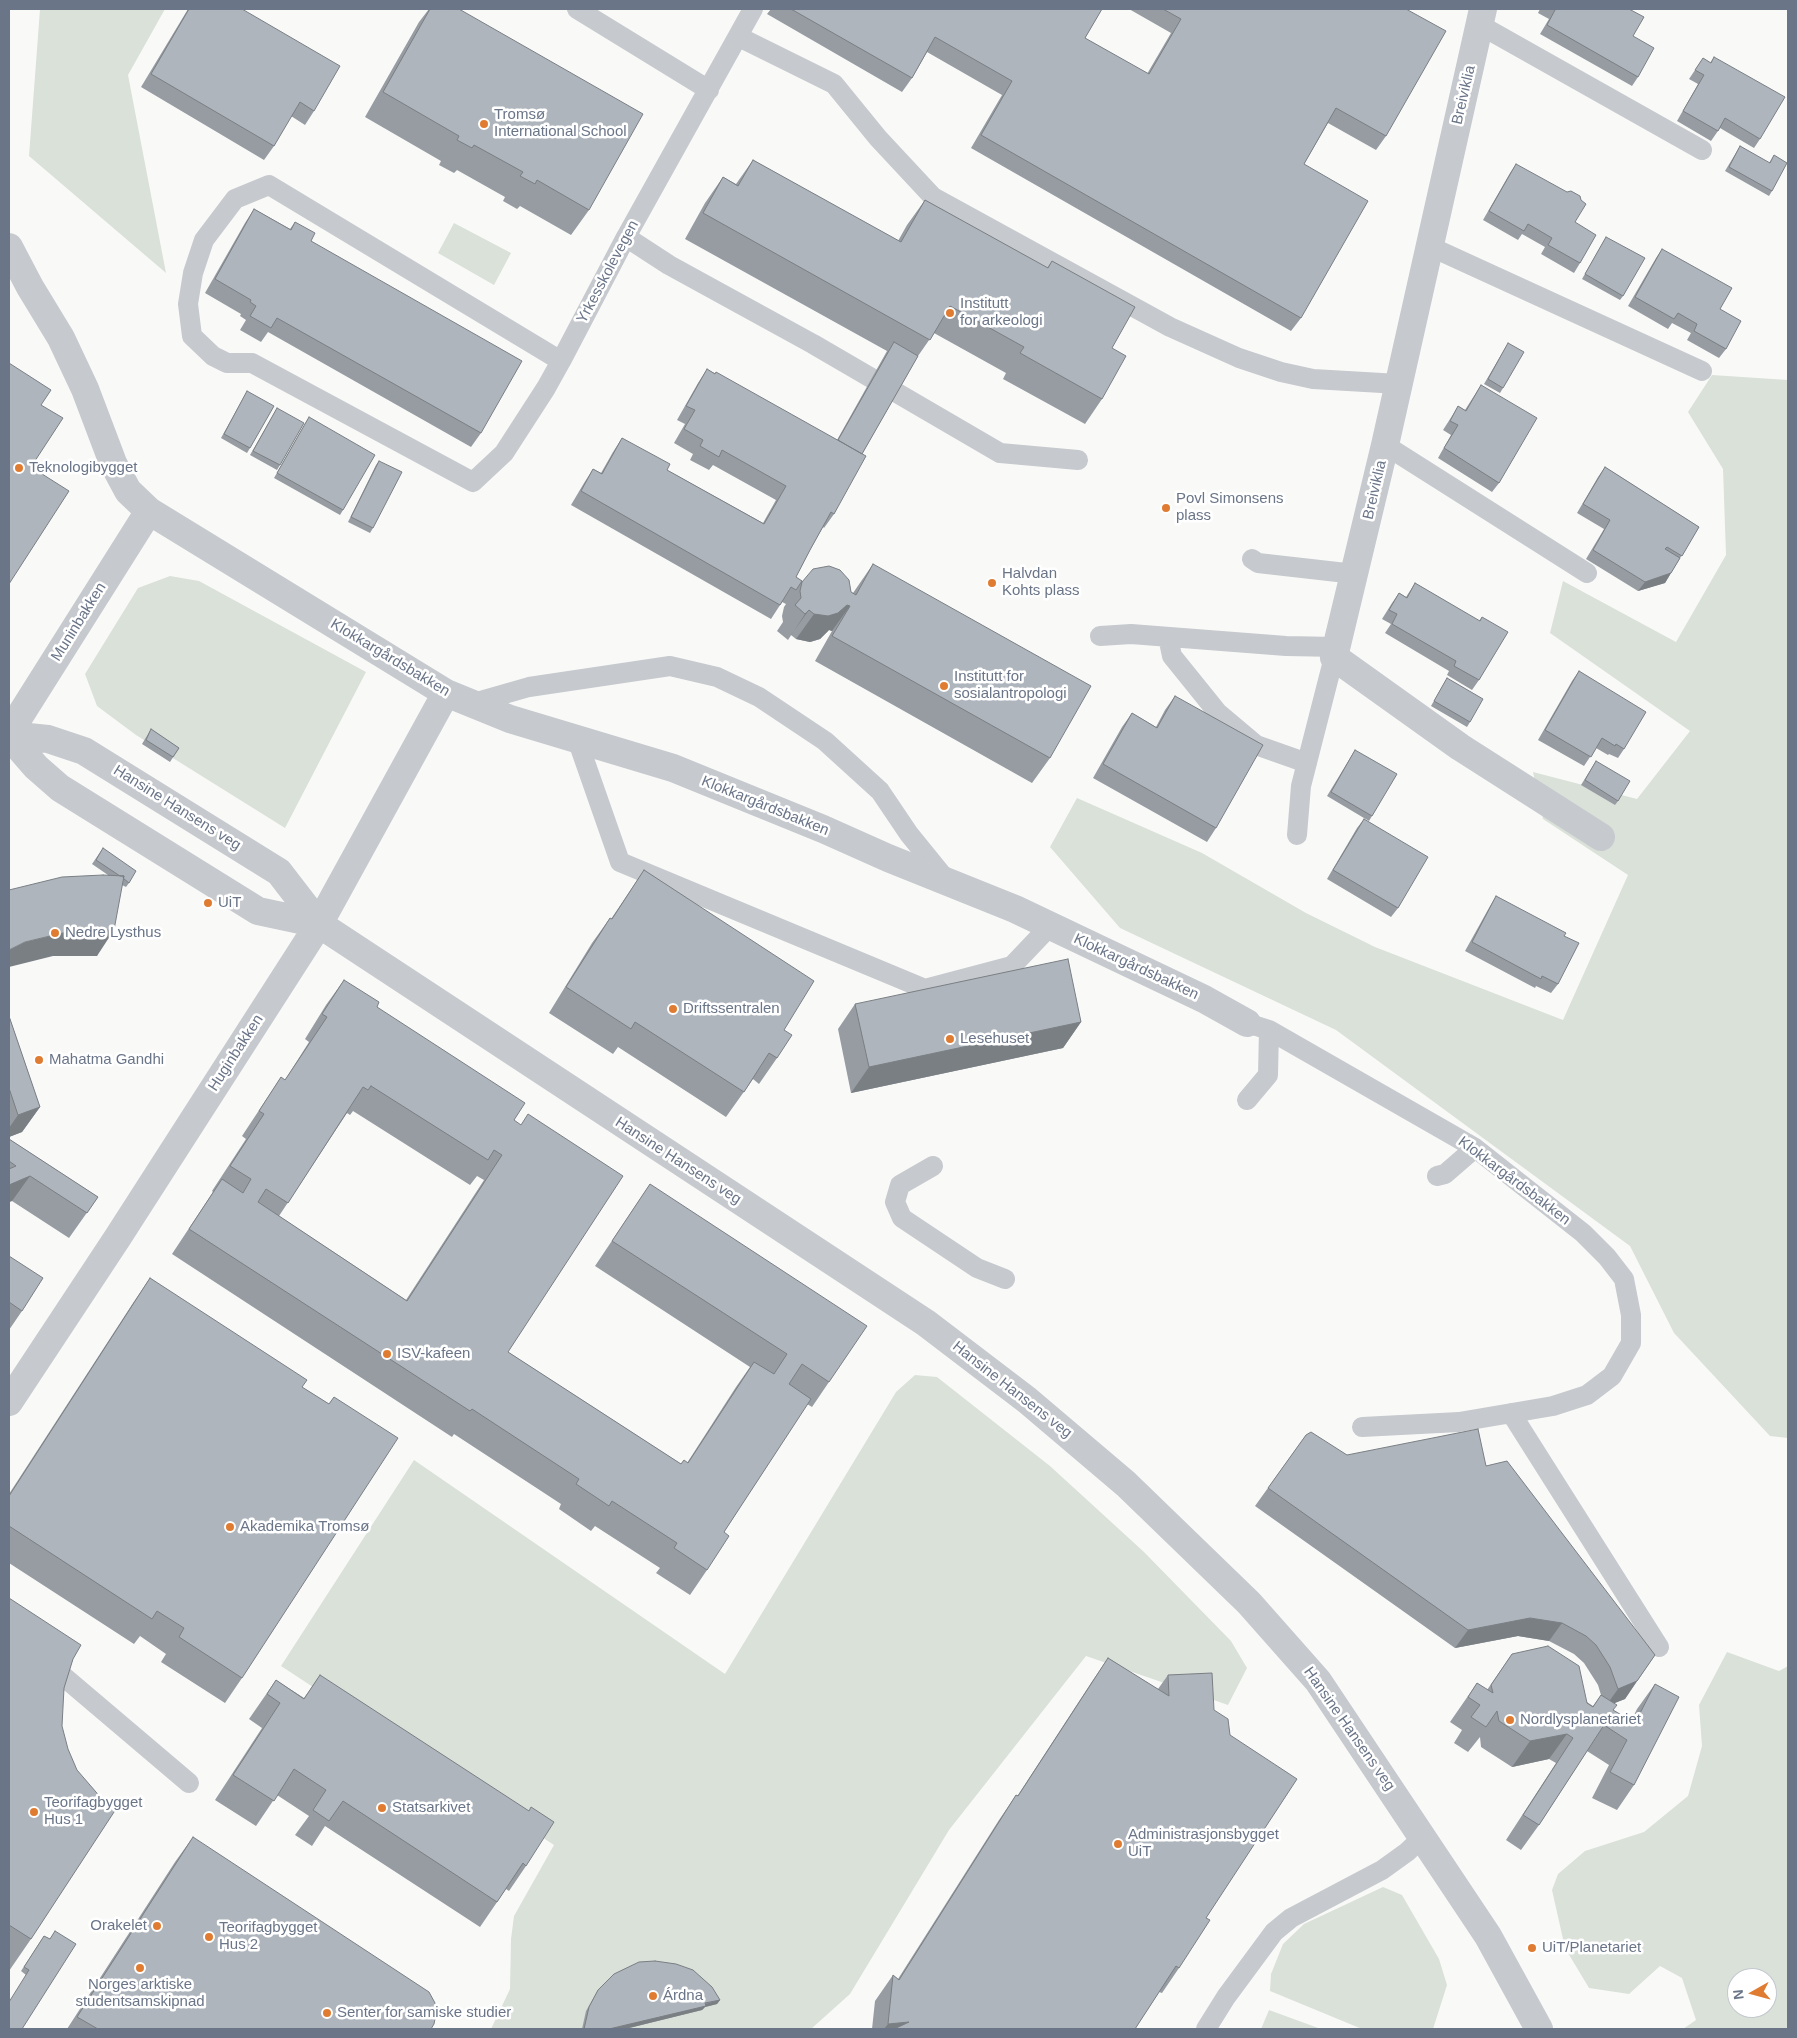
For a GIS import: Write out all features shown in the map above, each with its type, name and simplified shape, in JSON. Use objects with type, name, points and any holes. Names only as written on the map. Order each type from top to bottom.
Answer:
[{"type":"street","name":"Breiviklia","points":[[1335,652],[1385,445],[1482,17]]},
{"type":"street","name":"Klokkargårdsbakken","points":[[9,247],[30,287],[61,338],[85,389],[113,462],[128,492],[149,511],[446,693],[510,718],[673,768],[1050,926],[1258,1026]]},
{"type":"street","name":"Muninbakken","points":[[9,735],[149,511]]},
{"type":"street","points":[[1335,652],[1460,747],[1601,837]]},
{"type":"street","name":"Huginbakken","points":[[9,1402],[118,1237],[319,924],[446,693]]},
{"type":"street","name":"Hansine Hansens veg","points":[[9,735],[36,767],[60,788],[258,911],[319,924]]},
{"type":"street","name":"Hansine Hansens veg","points":[[9,735],[48,739],[84,751],[279,872],[319,924],[926,1323],[1027,1400],[1126,1484],[1248,1603],[1318,1681],[1424,1836],[1488,1936],[1539,2029]]},
{"type":"lane","points":[[577,9],[709,90]]},
{"type":"lane","name":"Yrkesskolevegen","points":[[561,361],[269,185],[235,199],[204,240],[193,273],[188,304],[192,336],[213,356],[227,363],[252,363],[473,482],[504,453],[561,361],[626,237],[739,38],[753,9]]},
{"type":"lane","points":[[1482,17],[1702,150]]},
{"type":"lane","points":[[739,38],[834,84],[878,138],[933,197],[1170,327],[1239,358],[1281,372],[1314,379],[1399,384]]},
{"type":"lane","points":[[626,237],[669,264],[813,344],[1000,453],[1078,460]]},
{"type":"lane","points":[[1429,246],[1702,371]]},
{"type":"lane","points":[[1385,445],[1587,574]]},
{"type":"lane","points":[[1252,559],[1258,563],[1355,574]]},
{"type":"lane","points":[[1100,636],[1131,634],[1286,646],[1335,652],[1302,786],[1297,835]]},
{"type":"lane","points":[[1168,638],[1172,656],[1218,713],[1256,745],[1307,764]]},
{"type":"lane","points":[[472,704],[529,687],[670,666],[716,677],[758,697],[824,741],[880,791],[910,834],[950,883]]},
{"type":"lane","points":[[577,739],[620,862],[925,989],[1012,966],[1050,926]]},
{"type":"lane","points":[[1247,1100],[1268,1075],[1258,1026]]},
{"type":"lane","name":"Klokkargårdsbakken","points":[[1258,1026],[1475,1148],[1583,1233],[1607,1257],[1624,1279],[1631,1315],[1631,1343],[1612,1376],[1587,1395],[1553,1406],[1511,1413]]},
{"type":"lane","points":[[1436,1176],[1445,1174],[1475,1148]]},
{"type":"lane","points":[[933,1166],[900,1185],[895,1202],[902,1218],[977,1268],[1005,1279]]},
{"type":"lane","points":[[1362,1427],[1459,1422],[1511,1413],[1658,1647]]},
{"type":"lane","points":[[9,1640],[57,1671],[189,1783]]},
{"type":"lane","points":[[1206,2029],[1226,1997],[1274,1932],[1291,1918],[1382,1870],[1407,1852],[1424,1836]]},
{"type":"shaded area","points":[[40,9],[165,9],[128,75],[166,273],[29,156]]},
{"type":"shaded area","points":[[454,223],[511,253],[494,285],[438,253]]},
{"type":"shaded area","points":[[1712,375],[1788,380],[1788,1438],[1770,1436],[1674,1333],[1630,1246],[1336,1030],[1120,928],[1050,847],[1077,798],[1202,853],[1306,913],[1375,947],[1563,1020],[1628,875],[1543,819],[1533,772],[1637,799],[1690,731],[1550,633],[1563,581],[1676,642],[1726,555],[1723,469],[1688,412]]},
{"type":"shaded area","points":[[170,576],[199,581],[366,672],[285,828],[136,735],[97,706],[85,674],[138,588]]},
{"type":"shaded area","points":[[915,1375],[937,1377],[1050,1466],[1144,1552],[1231,1641],[1247,1668],[1228,1705],[1086,1656],[949,1830],[850,1994],[811,2029],[491,2029],[510,1989],[511,1939],[514,1916],[554,1845],[281,1666],[414,1460],[725,1674],[896,1392]]},
{"type":"shaded area","points":[[1727,1652],[1779,1671],[1788,1666],[1788,2029],[1683,2029],[1696,2020],[1682,1978],[1660,1966],[1629,1994],[1589,1988],[1565,1948],[1552,1890],[1558,1874],[1585,1851],[1644,1832],[1688,1796],[1702,1746],[1699,1705]]},
{"type":"shaded area","points":[[1383,1887],[1402,1895],[1439,1959],[1447,1985],[1433,2029],[1362,2029],[1270,1991],[1271,1974],[1283,1944],[1304,1924]]},
{"type":"shaded area","points":[[1269,2010],[1321,2029],[1261,2029]]},
{"type":"building","points":[[189,9],[242,9],[340,66],[314,111],[300,102],[274,146],[151,74]]},
{"type":"building","points":[[430,9],[459,9],[643,114],[589,210],[537,180],[535,184],[520,176],[523,172],[474,145],[472,148],[457,140],[459,136],[383,92]]},
{"type":"building","points":[[791,9],[1102,9],[1085,38],[1149,74],[1181,19],[1163,9],[1406,9],[1446,31],[1386,136],[1336,108],[1304,164],[1368,201],[1301,318],[981,135],[1012,81],[935,37],[912,78]]},
{"type":"building","points":[[1553,9],[1629,9],[1644,17],[1633,36],[1654,48],[1638,77],[1547,25],[1555,10]]},
{"type":"building","points":[[1714,57],[1785,97],[1760,139],[1725,118],[1718,131],[1683,111],[1704,75],[1695,70],[1703,58],[1711,63]]},
{"type":"building","points":[[1740,146],[1770,163],[1774,155],[1787,163],[1772,191],[1729,167]]},
{"type":"building","name":"Institutt for arkeologi","points":[[753,160],[901,242],[925,200],[1048,268],[1052,261],[1135,307],[1112,348],[1126,356],[1102,399],[1020,353],[1024,347],[950,306],[930,340],[703,213],[723,177],[738,186]]},
{"type":"building","points":[[1516,164],[1567,192],[1571,191],[1580,196],[1581,200],[1586,204],[1575,222],[1596,235],[1580,263],[1548,245],[1552,238],[1528,224],[1524,231],[1489,211]]},
{"type":"building","points":[[254,209],[291,230],[295,222],[315,233],[311,241],[522,361],[481,433],[277,318],[271,328],[250,316],[256,306],[250,302],[251,300],[215,279]]},
{"type":"building","points":[[1606,237],[1645,258],[1623,296],[1585,274]]},
{"type":"building","points":[[1662,249],[1732,288],[1720,309],[1741,321],[1726,349],[1694,331],[1697,324],[1678,313],[1674,319],[1635,297]]},
{"type":"building","points":[[894,342],[918,356],[862,454],[838,440]]},
{"type":"building","points":[[1508,343],[1524,352],[1503,388],[1488,379]]},
{"type":"building","points":[[9,363],[51,390],[41,405],[63,418],[31,467],[69,491],[9,584]]},
{"type":"building","points":[[707,369],[715,374],[716,372],[866,456],[834,514],[831,512],[796,577],[802,581],[796,590],[791,587],[780,605],[581,491],[593,469],[602,474],[622,438],[670,464],[667,470],[764,524],[786,486],[722,450],[719,457],[700,446],[703,440],[684,429],[695,410],[686,406]]},
{"type":"building","points":[[1481,385],[1537,418],[1499,483],[1444,448],[1458,425],[1450,421],[1458,406],[1466,411]]},
{"type":"building","points":[[247,391],[274,406],[250,448],[224,434]]},
{"type":"building","points":[[277,408],[304,423],[280,465],[253,451]]},
{"type":"building","points":[[309,417],[375,455],[343,510],[277,473]]},
{"type":"building","points":[[379,461],[402,472],[373,528],[351,517]]},
{"type":"building","points":[[1605,467],[1699,527],[1682,556],[1667,547],[1665,549],[1680,558],[1671,573],[1645,582],[1593,550],[1610,520],[1583,504]]},
{"type":"building","points":[[873,564],[1091,686],[1050,758],[832,636],[850,606],[847,605],[838,613],[828,616],[814,614],[809,610],[805,614],[795,605],[801,598],[802,582],[813,569],[829,566],[840,570],[849,580],[851,592],[856,595]]},
{"type":"building","points":[[1415,583],[1480,621],[1482,617],[1508,632],[1479,680],[1454,666],[1456,661],[1392,624],[1397,614],[1389,610],[1399,593],[1407,598]]},
{"type":"building","points":[[1579,671],[1646,712],[1624,749],[1602,738],[1591,757],[1545,730]]},
{"type":"building","points":[[1447,678],[1483,699],[1470,722],[1434,701]]},
{"type":"building","points":[[1175,696],[1263,745],[1216,828],[1103,764],[1132,713],[1157,728]]},
{"type":"building","points":[[151,729],[179,748],[173,757],[146,740]]},
{"type":"building","points":[[1355,750],[1397,774],[1372,816],[1331,792]]},
{"type":"building","points":[[1596,761],[1630,781],[1618,801],[1585,780]]},
{"type":"building","points":[[1364,819],[1428,857],[1398,908],[1333,870]]},
{"type":"building","points":[[103,848],[136,871],[129,883],[123,878],[124,876],[120,876],[96,860]]},
{"type":"building","name":"Driftssentralen","points":[[644,870],[814,981],[784,1030],[792,1035],[777,1058],[769,1053],[744,1092],[635,1022],[631,1029],[566,987],[610,918],[612,919]]},
{"type":"building","points":[[124,876],[114,930],[71,931],[25,942],[9,950],[9,890],[62,877]]},
{"type":"building","points":[[1496,896],[1566,933],[1564,936],[1579,943],[1558,984],[1542,976],[1541,979],[1472,942]]},
{"type":"building","points":[[1068,959],[1081,1022],[869,1067],[855,1004]]},
{"type":"building","points":[[344,980],[379,1002],[377,1007],[525,1103],[514,1120],[521,1125],[528,1114],[623,1176],[508,1352],[681,1464],[684,1460],[688,1463],[754,1362],[774,1374],[787,1354],[612,1241],[650,1184],[867,1326],[829,1382],[802,1364],[789,1384],[811,1399],[724,1532],[729,1536],[707,1570],[674,1548],[677,1543],[612,1501],[609,1506],[576,1484],[579,1479],[472,1409],[470,1411],[189,1229],[222,1179],[243,1193],[251,1179],[230,1166],[264,1114],[259,1111],[281,1077],[285,1080],[327,1017],[322,1014]],"holes":[[[371,1086],[488,1160],[494,1150],[502,1155],[407,1301],[258,1202],[266,1189],[288,1203],[363,1087],[368,1090]]]},
{"type":"building","points":[[9,1016],[40,1107],[18,1115],[9,1088]]},
{"type":"building","points":[[9,1139],[98,1197],[87,1213],[30,1176],[9,1185],[9,1169],[16,1166],[9,1161]]},
{"type":"building","points":[[9,1256],[43,1278],[22,1311],[9,1302]]},
{"type":"building","points":[[150,1278],[307,1380],[302,1387],[329,1404],[334,1397],[398,1438],[242,1678],[179,1637],[184,1628],[157,1611],[152,1619],[9,1526],[9,1496]]},
{"type":"building","points":[[1478,1429],[1486,1466],[1507,1461],[1655,1655],[1637,1681],[1618,1689],[1610,1667],[1596,1645],[1586,1636],[1562,1623],[1530,1618],[1468,1630],[1268,1488],[1306,1435],[1311,1432],[1347,1455]]},
{"type":"building","name":"Teorifagbygget Hus 1","points":[[9,1598],[81,1645],[73,1659],[64,1688],[62,1726],[68,1749],[77,1770],[102,1799],[116,1809],[31,1939],[9,1925]]},
{"type":"building","points":[[1548,1646],[1579,1666],[1587,1703],[1593,1707],[1601,1695],[1617,1705],[1613,1710],[1635,1723],[1655,1684],[1679,1697],[1634,1785],[1610,1772],[1627,1740],[1604,1725],[1539,1825],[1523,1815],[1573,1738],[1567,1734],[1530,1741],[1499,1721],[1497,1711],[1486,1727],[1471,1717],[1480,1705],[1468,1697],[1477,1683],[1493,1693],[1491,1685],[1512,1654]]},
{"type":"building","name":"Administrasjonsbygget UiT","points":[[1108,1658],[1169,1696],[1168,1675],[1212,1673],[1214,1710],[1228,1719],[1230,1735],[1297,1779],[1206,1918],[1210,1920],[1179,1968],[1176,1966],[1135,2029],[894,2029],[909,2022],[888,2024],[893,1975],[899,1980],[1016,1795],[1018,1796]]},
{"type":"building","name":"Statsarkivet","points":[[320,1675],[529,1811],[531,1807],[554,1822],[526,1866],[523,1863],[497,1902],[343,1801],[329,1821],[313,1810],[326,1790],[294,1769],[274,1801],[233,1775],[280,1703],[267,1694],[276,1680],[304,1699]]},
{"type":"building","name":"Teorifagbygget Hus 2","points":[[193,1837],[429,1992],[435,2003],[436,2014],[431,2029],[98,2029],[77,2017]]},
{"type":"building","points":[[55,1931],[76,1944],[22,2029],[9,2029],[9,2002],[29,1970],[24,1967],[44,1936],[50,1939]]},
{"type":"building","name":"Árdna","points":[[655,1961],[676,1964],[693,1970],[712,1987],[720,2000],[705,2003],[706,2006],[609,2029],[584,2029],[589,2007],[598,1990],[614,1974],[639,1962]]},
{"type":"place","name":"Tromsø International School","points":[[484,124]]},
{"type":"place","name":"Institutt for arkeologi","points":[[950,313]]},
{"type":"place","name":"Teknologibygget","points":[[19,468]]},
{"type":"place","name":"Povl Simonsens plass","points":[[1166,508]]},
{"type":"place","name":"Halvdan Kohts plass","points":[[992,583]]},
{"type":"place","name":"Institutt for sosialantropologi","points":[[944,686]]},
{"type":"place","name":"UiT","points":[[208,903]]},
{"type":"place","name":"Nedre Lysthus","points":[[55,933]]},
{"type":"place","name":"Driftssentralen","points":[[673,1009]]},
{"type":"place","name":"Lesehuset","points":[[950,1039]]},
{"type":"place","name":"Mahatma Gandhi","points":[[39,1060]]},
{"type":"place","name":"ISV-kafeen","points":[[387,1354]]},
{"type":"place","name":"Akademika Tromsø","points":[[230,1527]]},
{"type":"place","name":"Nordlysplanetariet","points":[[1510,1720]]},
{"type":"place","name":"Statsarkivet","points":[[382,1808]]},
{"type":"place","name":"Teorifagbygget Hus 1","points":[[34,1812]]},
{"type":"place","name":"Administrasjonsbygget UiT","points":[[1118,1844]]},
{"type":"place","name":"Orakelet","points":[[157,1926]]},
{"type":"place","name":"Teorifagbygget Hus 2","points":[[209,1937]]},
{"type":"place","name":"UiT/Planetariet","points":[[1532,1948]]},
{"type":"place","name":"Norges arktiske studentsamskipnad","points":[[140,1968]]},
{"type":"place","name":"Árdna","points":[[653,1996]]},
{"type":"place","name":"Senter for samiske studier","points":[[327,2013]]}]
